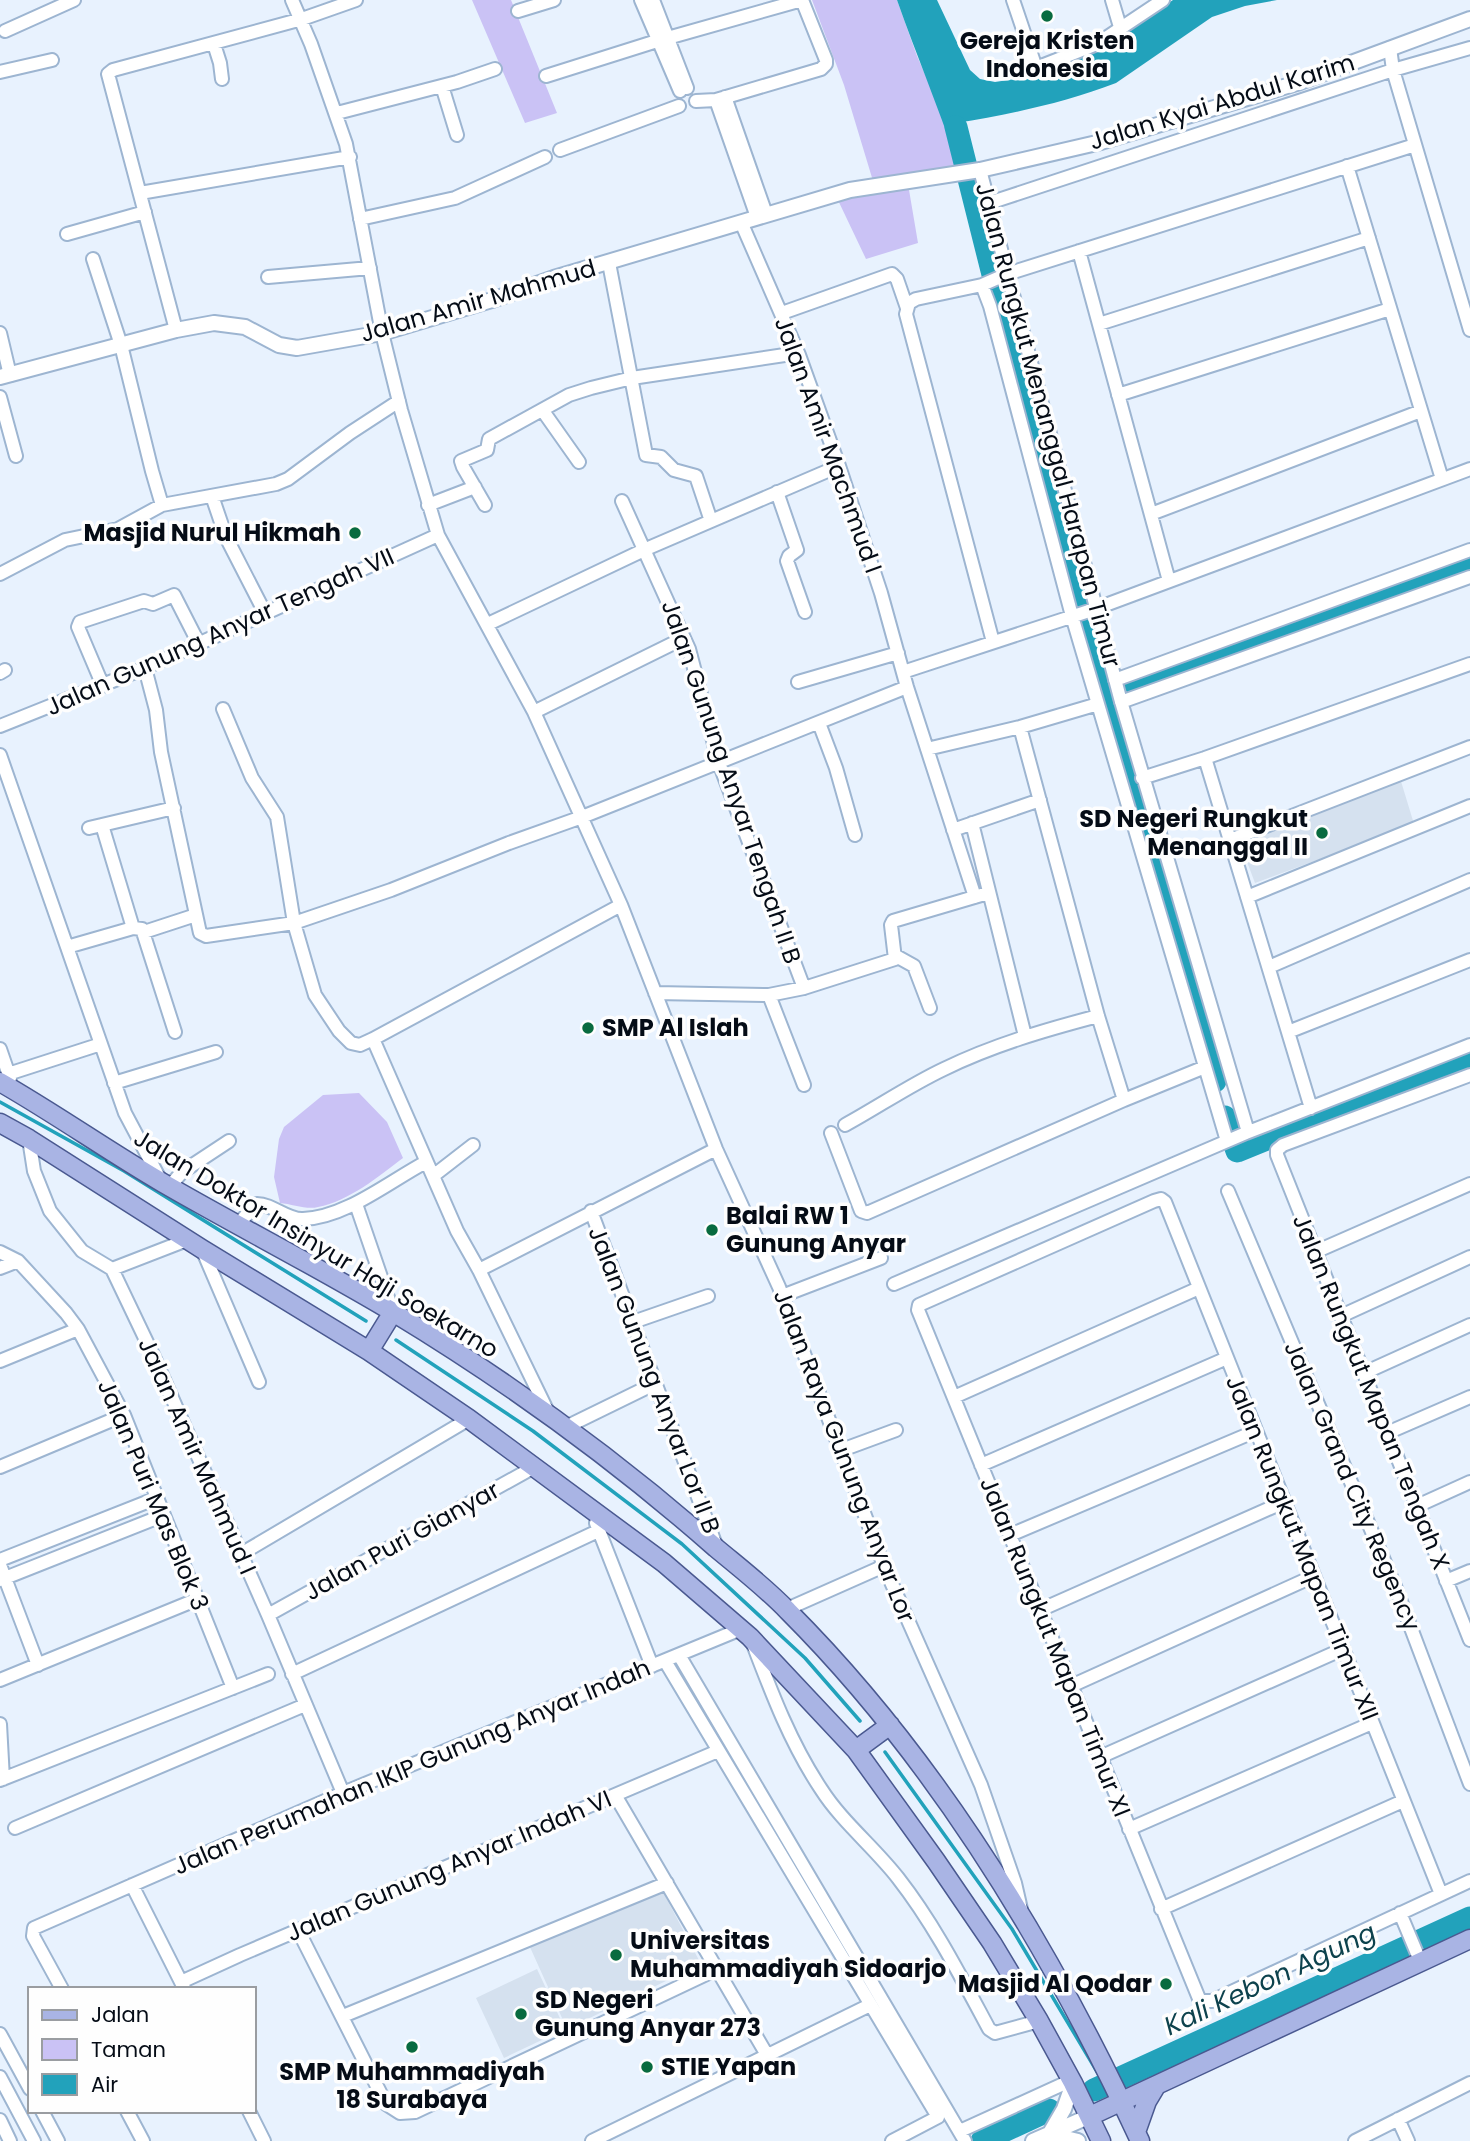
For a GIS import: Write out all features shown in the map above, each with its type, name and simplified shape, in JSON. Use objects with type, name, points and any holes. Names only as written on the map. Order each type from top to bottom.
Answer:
[{"type":"main road","name":"Jalan Doktor Insinyur Haji Soekarno","points":[[7,1082],[166,1184],[393,1312],[515,1391],[664,1502],[787,1609],[890,1725],[973,1839],[1062,1984],[1120,2096],[1138,2137]]},
{"type":"main road","points":[[0,1123],[194,1245],[369,1350],[536,1466],[664,1563],[746,1633],[856,1750],[936,1861],[992,1943],[1039,2021],[1074,2083],[1101,2141]]},
{"type":"main road","points":[[369,1350],[393,1312]]},
{"type":"main road","points":[[856,1750],[890,1725]]},
{"type":"main road","points":[[1088,2111],[1120,2096],[1156,2086],[1419,1956],[1470,1939]]},
{"type":"main road","points":[[1138,2137],[1147,2101],[1156,2086]]},
{"type":"street","points":[[5,32],[74,0]]},
{"type":"street","name":"Jalan Raya Gunung Anyar Lor","points":[[292,0],[302,19],[337,113],[349,156],[382,333],[438,535],[534,712],[621,905],[716,1149],[782,1296],[884,1566],[981,1785],[1015,1883],[1024,1923]]},
{"type":"street","points":[[176,330],[108,74],[113,70],[302,19],[356,0]]},
{"type":"street","points":[[518,11],[554,0]]},
{"type":"street","points":[[641,0],[662,39],[683,90],[695,94],[696,101]]},
{"type":"street","points":[[653,0],[662,39]]},
{"type":"street","points":[[546,76],[662,39],[802,0],[826,60],[821,69],[721,98],[696,101],[689,108],[679,106],[560,150]]},
{"type":"street","points":[[1013,0],[1036,68],[1097,44],[1120,27],[1141,6],[1163,0]]},
{"type":"street","points":[[1112,0],[1120,27]]},
{"type":"street","name":"Jalan Kyai Abdul Karim","points":[[970,172],[1101,142],[1184,119],[1297,83],[1470,19]]},
{"type":"street","points":[[214,44],[222,79]]},
{"type":"street","points":[[1390,48],[1393,70],[1470,330]]},
{"type":"street","points":[[989,203],[1393,70],[1470,48]]},
{"type":"street","points":[[0,72],[52,60]]},
{"type":"street","points":[[337,113],[442,86],[495,69]]},
{"type":"street","points":[[442,86],[457,135]]},
{"type":"street","points":[[679,106],[677,96],[683,90]]},
{"type":"street","points":[[721,98],[762,215]]},
{"type":"street","points":[[984,284],[1003,275],[1415,145]]},
{"type":"street","points":[[140,192],[349,156]]},
{"type":"street","points":[[360,219],[455,198],[545,157]]},
{"type":"street","points":[[1347,166],[1442,480]]},
{"type":"street","name":"Jalan Rungkut Menanggal Harapan Timur","points":[[970,172],[989,203],[1003,275],[1093,609],[1142,778],[1237,1137]]},
{"type":"street","name":"Jalan Amir Mahmud","points":[[5,376],[206,324],[236,324],[279,345],[297,348],[382,333],[554,278],[850,190],[970,172]]},
{"type":"street","points":[[67,234],[145,212]]},
{"type":"street","name":"Jalan Amir Machmud I","points":[[741,222],[798,352],[839,466],[881,593],[907,687],[953,830],[981,895]]},
{"type":"street","points":[[1099,324],[1368,238]]},
{"type":"street","points":[[1079,251],[1169,581]]},
{"type":"street","points":[[93,259],[121,345],[162,505]]},
{"type":"street","points":[[608,263],[646,455],[661,457],[674,470],[696,476],[711,521]]},
{"type":"street","points":[[268,277],[370,268]]},
{"type":"street","points":[[782,313],[892,274],[897,279],[993,642]]},
{"type":"street","name":"Jalan Rungkut Menanggal Harapan Timur","points":[[907,311],[909,303],[916,299],[984,284],[1098,704],[1205,1067],[1237,1137]]},
{"type":"street","points":[[1118,394],[1390,309]]},
{"type":"street","points":[[0,333],[5,376]]},
{"type":"street","points":[[485,505],[461,461],[487,450],[489,439],[569,395],[632,378],[798,352]]},
{"type":"street","points":[[0,397],[16,456]]},
{"type":"street","points":[[0,575],[65,540],[118,529],[162,505],[276,484],[288,479],[350,433],[400,405]]},
{"type":"street","points":[[543,411],[579,462]]},
{"type":"street","points":[[1151,514],[1421,411]]},
{"type":"street","points":[[488,624],[646,549],[839,466]]},
{"type":"street","points":[[903,672],[1093,609],[1470,469]]},
{"type":"street","points":[[428,505],[475,487]]},
{"type":"street","points":[[777,492],[797,550],[787,561],[806,612]]},
{"type":"street","points":[[212,496],[226,537],[265,613]]},
{"type":"street","name":"Jalan Gunung Anyar Tengah II B","points":[[622,500],[684,638],[719,763],[804,988]]},
{"type":"street","name":"Jalan Gunung Anyar Tengah VII","points":[[0,726],[145,668],[438,535]]},
{"type":"street","points":[[1118,691],[1470,551]]},
{"type":"street","points":[[1118,691],[1470,577]]},
{"type":"street","points":[[103,686],[78,627],[80,622],[144,601],[153,604],[174,595],[199,643]]},
{"type":"street","points":[[534,712],[684,638]]},
{"type":"street","points":[[798,682],[898,653]]},
{"type":"street","points":[[1142,778],[1470,664]]},
{"type":"street","points":[[145,668],[203,936],[294,923],[391,890],[907,687]]},
{"type":"street","points":[[927,749],[1020,727],[1098,704]]},
{"type":"street","points":[[223,709],[252,778],[276,817],[294,923],[315,995],[339,1031],[355,1045],[373,1038],[621,905]]},
{"type":"street","points":[[819,723],[836,768],[855,835]]},
{"type":"street","points":[[1020,727],[1098,1016],[1125,1100]]},
{"type":"street","points":[[1230,840],[1470,747]]},
{"type":"street","points":[[0,755],[125,1113],[166,1184],[229,1141]]},
{"type":"street","points":[[1205,758],[1311,1108]]},
{"type":"street","points":[[953,830],[1040,800]]},
{"type":"street","points":[[1247,897],[1470,806]]},
{"type":"street","points":[[174,808],[95,826],[139,930],[175,1032]]},
{"type":"street","points":[[972,823],[981,895],[1025,1036]]},
{"type":"street","points":[[1269,967],[1470,880]]},
{"type":"street","points":[[896,956],[891,925],[893,921],[981,895]]},
{"type":"street","points":[[66,947],[197,915]]},
{"type":"street","points":[[655,993],[769,995],[804,988],[893,960],[896,956]]},
{"type":"street","points":[[896,956],[915,966],[930,1008]]},
{"type":"street","points":[[1288,1032],[1470,960]]},
{"type":"street","points":[[769,995],[804,1085]]},
{"type":"street","points":[[845,1125],[943,1069],[1025,1036],[1098,1016]]},
{"type":"street","points":[[373,1038],[457,1231],[557,1422],[656,1383]]},
{"type":"street","points":[[0,1049],[7,1082],[101,1044]]},
{"type":"street","points":[[894,1284],[1237,1137],[1470,1045]]},
{"type":"street","points":[[114,1083],[216,1052]]},
{"type":"street","points":[[831,1133],[864,1213],[1205,1067]]},
{"type":"street","name":"Jalan Rungkut Mapan Tengah X","points":[[1470,1075],[1283,1145],[1277,1155],[1470,1640]]},
{"type":"street","points":[[29,1139],[34,1171],[50,1211],[82,1251],[112,1269],[194,1245],[259,1382]]},
{"type":"street","points":[[433,1176],[473,1145]]},
{"type":"street","points":[[479,1270],[716,1149]]},
{"type":"street","points":[[237,1225],[257,1203],[305,1220],[356,1205],[426,1162]]},
{"type":"street","points":[[1315,1252],[1470,1184]]},
{"type":"street","name":"Jalan Grand City Regency","points":[[1228,1191],[1397,1591],[1470,1784]]},
{"type":"street","name":"Jalan Rungkut Mapan Timur XII","points":[[924,1301],[1154,1201],[1161,1199],[1165,1202],[1441,1894]]},
{"type":"street","points":[[356,1205],[393,1312]]},
{"type":"street","name":"Jalan Gunung Anyar Lor II B","points":[[591,1211],[717,1549]]},
{"type":"street","name":"Jalan Puri Mas Blok 3","points":[[0,1252],[18,1261],[66,1313],[78,1329],[124,1415],[233,1688]]},
{"type":"street","points":[[1341,1317],[1470,1257]]},
{"type":"street","points":[[782,1296],[881,1258]]},
{"type":"street","points":[[0,1268],[18,1261]]},
{"type":"street","name":"Jalan Amir Mahmud I","points":[[112,1269],[154,1357],[268,1615],[343,1793]]},
{"type":"street","points":[[954,1396],[1199,1288]]},
{"type":"street","points":[[633,1322],[708,1296]]},
{"type":"street","name":"Jalan Rungkut Mapan Timur XI","points":[[924,1301],[918,1310],[1196,1996],[1200,2001],[1212,2001],[1399,1913]]},
{"type":"street","points":[[1364,1373],[1470,1325]]},
{"type":"street","points":[[0,1361],[78,1329]]},
{"type":"street","points":[[981,1465],[1227,1358]]},
{"type":"street","points":[[515,1391],[533,1380]]},
{"type":"street","points":[[1388,1433],[1470,1396]]},
{"type":"street","points":[[0,1468],[124,1415]]},
{"type":"street","points":[[241,1554],[469,1419]]},
{"type":"street","points":[[839,1451],[896,1430]]},
{"type":"street","points":[[1010,1535],[1256,1431]]},
{"type":"street","name":"Jalan Puri Gianyar","points":[[268,1615],[536,1466]]},
{"type":"street","points":[[1416,1506],[1470,1482]]},
{"type":"street","points":[[1,1571],[157,1498]]},
{"type":"street","points":[[1040,1610],[1284,1502]]},
{"type":"street","points":[[594,1512],[598,1531],[652,1666]]},
{"type":"street","points":[[1,1571],[164,1515]]},
{"type":"street","points":[[292,1674],[598,1531]]},
{"type":"street","points":[[787,1609],[884,1566]]},
{"type":"street","points":[[1,1571],[38,1665]]},
{"type":"street","points":[[1446,1581],[1470,1571]]},
{"type":"street","points":[[1071,1686],[1314,1576]]},
{"type":"street","points":[[0,1680],[198,1599]]},
{"type":"street","points":[[665,1661],[746,1633],[781,1718],[819,1787],[833,1807],[898,1878],[947,1951],[989,2029],[995,2033],[1039,2021]]},
{"type":"street","points":[[1100,1757],[1343,1649]]},
{"type":"street","points":[[680,1655],[962,2135],[1074,2083]]},
{"type":"street","name":"Jalan Perumahan IKIP Gunung Anyar Indah","points":[[61,1987],[33,1936],[34,1928],[343,1793],[665,1661],[938,2118],[892,2141]]},
{"type":"street","points":[[0,1724],[1,1780],[268,1674]]},
{"type":"street","points":[[15,1828],[305,1705]]},
{"type":"street","points":[[1129,1829],[1372,1723]]},
{"type":"street","name":"Jalan Gunung Anyar Indah VI","points":[[182,1986],[244,1953],[718,1751]]},
{"type":"street","points":[[615,1795],[767,2055]]},
{"type":"street","points":[[1161,1909],[1403,1801]]},
{"type":"street","points":[[1419,1956],[1399,1913],[1470,1881]]},
{"type":"street","points":[[343,2016],[667,1883]]},
{"type":"street","points":[[132,1885],[182,1986]]},
{"type":"street","points":[[298,1930],[386,2104],[400,2113],[415,2112],[717,1969]]},
{"type":"street","points":[[592,2141],[870,2005]]},
{"type":"street","points":[[0,2034],[28,2085]]},
{"type":"street","points":[[1,2080],[34,2141]]},
{"type":"street","points":[[1051,2138],[1074,2083]]},
{"type":"street","points":[[1355,2141],[1470,2083]]},
{"type":"street","points":[[1051,2138],[1088,2111]]},
{"type":"street","points":[[43,2113],[58,2141]]},
{"type":"street","points":[[128,2113],[144,2141]]},
{"type":"street","points":[[250,2113],[264,2141]]},
{"type":"street","points":[[1398,2119],[1408,2141]]},
{"type":"street","points":[[0,2120],[10,2141]]},
{"type":"street","points":[[1034,2141],[1051,2138],[1078,2141]]},
{"type":"shaded area","name":"SD Negeri Rungkut Menanggal II","points":[[1400,778],[1414,824],[1255,883],[1238,838]]},
{"type":"shaded area","name":"Universitas Muhammadiyah Sidoarjo","points":[[662,1890],[701,1964],[567,2029],[529,1945]]},
{"type":"shaded area","name":"SD Negeri Gunung Anyar 273","points":[[537,1969],[565,2029],[504,2058],[476,1998]]},
{"type":"green space","points":[[472,0],[511,0],[557,113],[525,123]]},
{"type":"green space","points":[[812,0],[897,0],[938,104],[957,168],[873,181],[844,85]]},
{"type":"green space","points":[[908,184],[918,243],[866,259],[836,196]]},
{"type":"green space","points":[[359,1093],[387,1122],[403,1158],[363,1187],[330,1204],[309,1208],[280,1203],[274,1177],[279,1139],[284,1127],[323,1095]]},
{"type":"water","points":[[897,0],[937,0],[970,70],[980,79],[995,82],[1029,77],[1094,51],[1173,0],[1277,0],[1245,6],[1212,17],[1116,83],[1037,107],[956,123],[964,158],[956,160]]},
{"type":"waterway","points":[[956,127],[1044,478],[1215,1081]]},
{"type":"waterway","points":[[1106,695],[1470,564]]},
{"type":"waterway","points":[[1225,1117],[1237,1151],[1470,1056]]},
{"type":"waterway","points":[[0,1102],[124,1171],[366,1321]]},
{"type":"waterway","points":[[396,1340],[533,1431],[682,1544],[805,1658],[860,1721]]},
{"type":"waterway","points":[[885,1752],[1012,1929],[1102,2080]]},
{"type":"waterway","name":"Kali Kebon Agung","points":[[1094,2090],[1470,1918]]},
{"type":"waterway","name":"Kali Kebon Agung","points":[[982,2141],[1049,2110]]},
{"type":"place","name":"Gereja Kristen Indonesia","points":[[1047,16]]},
{"type":"place","name":"Masjid Nurul Hikmah","points":[[355,533]]},
{"type":"place","name":"SD Negeri Rungkut Menanggal II","points":[[1322,833]]},
{"type":"place","name":"SMP Al Islah","points":[[588,1028]]},
{"type":"place","name":"Balai RW 1 Gunung Anyar","points":[[712,1230]]},
{"type":"place","name":"Universitas Muhammadiyah Sidoarjo","points":[[616,1955]]},
{"type":"place","name":"Masjid Al Qodar","points":[[1166,1984]]},
{"type":"place","name":"SD Negeri Gunung Anyar 273","points":[[521,2014]]},
{"type":"place","name":"SMP Muhammadiyah 18 Surabaya","points":[[412,2047]]},
{"type":"place","name":"STIE Yapan","points":[[647,2067]]}]
